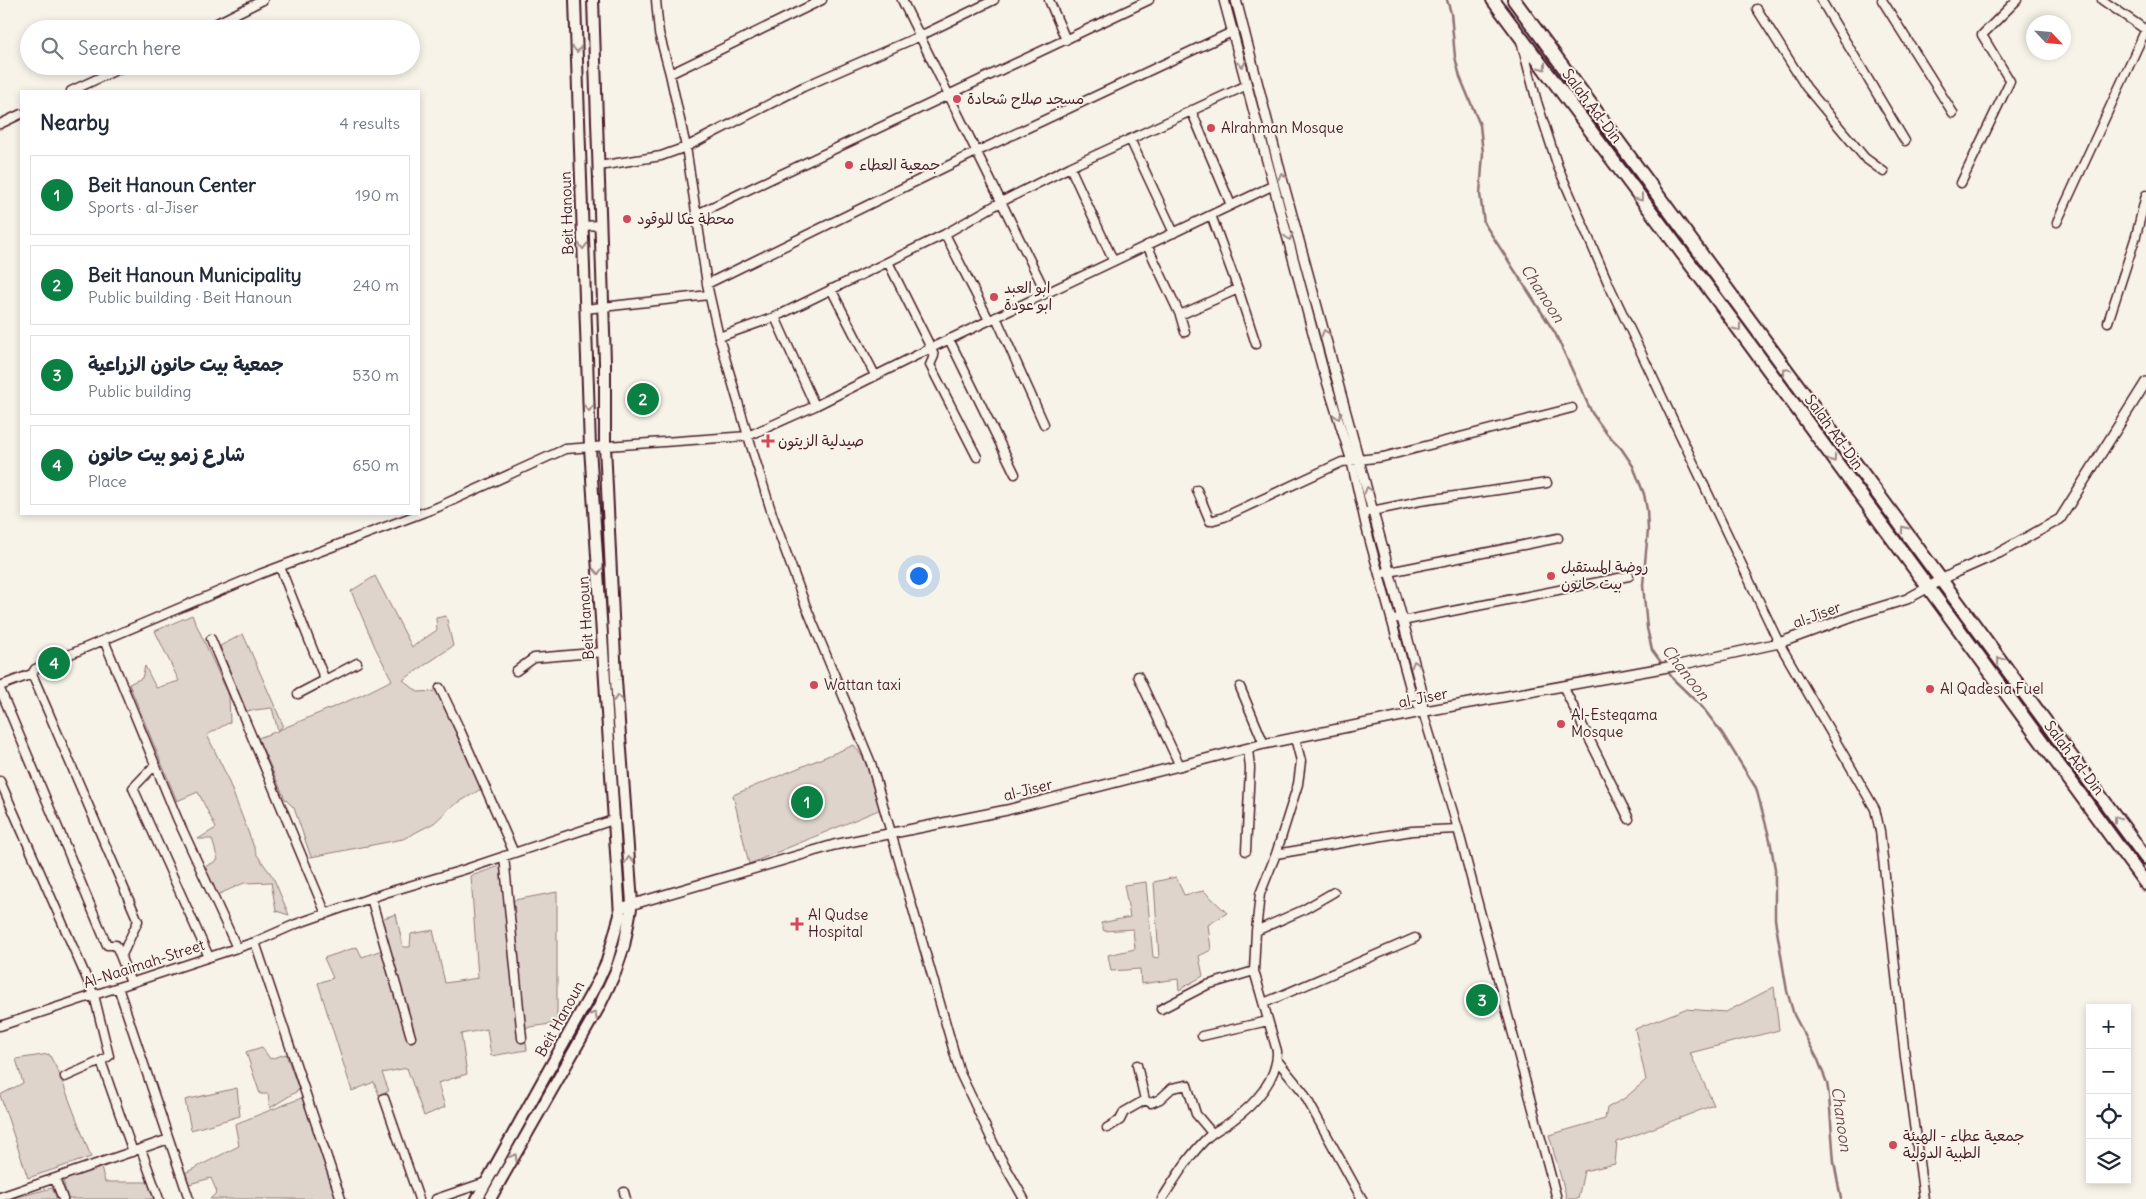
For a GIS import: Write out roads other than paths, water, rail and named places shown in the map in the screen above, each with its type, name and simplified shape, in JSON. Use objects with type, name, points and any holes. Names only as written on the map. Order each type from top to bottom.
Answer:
[{"type":"highway","name":"Salah Ad-Din","points":[[1493,0],[1715,297],[2146,884]]},
{"type":"highway","name":"Salah Ad-Din","points":[[1514,0],[2146,858]]},
{"type":"main road","name":"Beit Hanoun","points":[[476,1199],[598,981],[607,961],[620,914],[590,446],[575,0]]},
{"type":"main road","name":"Beit Hanoun","points":[[490,1199],[599,1007],[615,973],[624,946],[632,903],[616,680],[605,445],[601,225],[593,0]]},
{"type":"street","points":[[220,20],[249,3],[264,0]]},
{"type":"street","points":[[656,0],[658,33],[670,74],[686,147],[707,284],[748,436],[773,516],[805,604],[871,763],[960,1073],[999,1155],[1024,1199]]},
{"type":"street","points":[[670,74],[822,0]]},
{"type":"street","points":[[902,0],[1046,293]]},
{"type":"street","points":[[598,166],[661,156],[686,147],[803,87],[920,36],[994,0]]},
{"type":"street","points":[[1049,0],[1066,40]]},
{"type":"street","points":[[697,214],[1149,0]]},
{"type":"street","points":[[1224,0],[1234,31],[1246,85],[1323,370],[1373,510],[1389,572],[1397,618]]},
{"type":"street","points":[[1236,0],[1356,460],[1363,514],[1380,575],[1421,688],[1423,712],[1458,829],[1557,1199]]},
{"type":"street","points":[[1821,0],[1905,140]]},
{"type":"street","points":[[1882,0],[1952,113]]},
{"type":"street","points":[[1961,183],[2010,81],[1982,35],[2017,0]]},
{"type":"street","points":[[2057,222],[2146,29],[2102,0]]},
{"type":"street","points":[[1757,9],[1806,87],[1865,158],[1884,172]]},
{"type":"street","points":[[707,284],[976,152],[1234,31]]},
{"type":"street","points":[[1519,35],[1537,102],[1558,168],[1610,285],[1779,643],[1875,809],[1880,831],[1906,1066],[1924,1199]]},
{"type":"street","points":[[73,90],[106,75]]},
{"type":"street","points":[[720,337],[776,317],[945,234],[1001,202],[1070,167],[1246,85]]},
{"type":"street","points":[[1191,110],[1231,206]]},
{"type":"street","points":[[0,124],[20,114]]},
{"type":"street","points":[[1130,139],[1174,233]]},
{"type":"street","points":[[1070,167],[1113,260]]},
{"type":"street","points":[[420,514],[566,449],[748,436],[815,406],[992,318],[1274,185]]},
{"type":"street","points":[[2108,322],[2136,236],[2146,195]]},
{"type":"street","points":[[1211,215],[1256,344]]},
{"type":"street","points":[[582,226],[601,225]]},
{"type":"street","points":[[945,234],[992,318],[1044,424]]},
{"type":"street","points":[[1147,245],[1180,315],[1185,332]]},
{"type":"street","points":[[888,262],[931,348],[934,356],[930,364],[977,457]]},
{"type":"street","points":[[831,289],[874,375]]},
{"type":"street","points":[[1180,315],[1238,289]]},
{"type":"street","points":[[585,309],[710,295]]},
{"type":"street","points":[[776,317],[815,406]]},
{"type":"street","points":[[949,339],[1015,474]]},
{"type":"street","name":"al-Jiser","points":[[620,908],[808,852],[1007,810],[1264,744],[1423,712],[1625,676],[1779,643],[1858,614],[1907,600],[1942,580],[1999,553],[2060,519],[2146,382]]},
{"type":"street","points":[[1197,490],[1210,521],[1224,517],[1342,462],[1383,457],[1572,408]]},
{"type":"street","points":[[1363,514],[1373,510],[1420,501],[1548,483]]},
{"type":"street","points":[[131,983],[116,945],[107,946],[0,688],[32,674],[35,669],[280,566],[417,515]]},
{"type":"street","points":[[1380,575],[1558,538]]},
{"type":"street","points":[[280,566],[325,680]]},
{"type":"street","points":[[1397,618],[1407,620],[1629,576]]},
{"type":"street","points":[[211,639],[326,914]]},
{"type":"street","points":[[104,640],[177,818],[237,948]]},
{"type":"street","points":[[516,671],[534,658],[604,652]]},
{"type":"street","points":[[298,694],[357,663]]},
{"type":"street","points":[[32,674],[138,921],[121,957]]},
{"type":"street","points":[[1138,676],[1180,766]]},
{"type":"street","points":[[1563,686],[1629,819]]},
{"type":"street","points":[[1240,687],[1264,744]]},
{"type":"street","points":[[440,688],[514,852]]},
{"type":"street","points":[[1162,1199],[1193,1154],[1212,1133],[1232,1121],[1254,1102],[1266,1086],[1277,1060],[1277,1051],[1254,972],[1256,931],[1260,894],[1276,854],[1298,784],[1301,761],[1295,738]]},
{"type":"street","points":[[1246,851],[1250,768],[1248,749]]},
{"type":"street","points":[[155,765],[133,788],[209,957]]},
{"type":"street","points":[[0,781],[94,995],[109,1056],[65,1076]]},
{"type":"street","name":"Al-Naaimah-Street","points":[[0,1026],[256,942],[296,924],[371,898],[613,820]]},
{"type":"street","points":[[1276,854],[1412,831],[1458,829]]},
{"type":"street","points":[[504,856],[522,1038]]},
{"type":"street","points":[[1256,931],[1303,910],[1334,892]]},
{"type":"street","points":[[371,898],[410,1037]]},
{"type":"street","points":[[1264,1003],[1415,938]]},
{"type":"street","points":[[256,942],[341,1199]]},
{"type":"street","points":[[1161,1009],[1207,985],[1254,972]]},
{"type":"street","points":[[118,987],[189,1199]]},
{"type":"street","points":[[1202,1036],[1268,1021]]},
{"type":"street","points":[[1277,1060],[1303,1092],[1362,1199]]},
{"type":"street","points":[[101,1061],[133,1152]]},
{"type":"street","points":[[1136,1064],[1145,1100]]},
{"type":"street","points":[[1145,1100],[1152,1103],[1160,1100],[1172,1088],[1186,1085],[1196,1114],[1212,1133]]},
{"type":"street","points":[[384,1098],[419,1199]]},
{"type":"street","points":[[1107,1128],[1120,1120],[1124,1112],[1145,1100]]},
{"type":"street","points":[[3,1197],[169,1139]]},
{"type":"street","points":[[141,1149],[159,1199]]},
{"type":"street","points":[[55,1179],[63,1199]]},
{"type":"street","points":[[436,1199],[486,1182]]},
{"type":"waterway","name":"Chanoon","points":[[1447,0],[1451,13],[1455,57],[1460,77],[1480,125],[1483,153],[1480,194],[1484,223],[1555,333],[1592,413],[1607,434],[1621,448],[1633,466],[1644,494],[1648,530],[1643,585],[1647,628],[1652,650],[1663,665]]},
{"type":"waterway","name":"Chanoon","points":[[1666,669],[1673,679],[1703,708],[1722,733],[1756,788],[1770,840],[1775,869],[1775,919],[1787,991],[1794,1015],[1818,1060],[1827,1083],[1834,1162],[1841,1199]]},
{"type":"place","name":"مسجد صلاح شحادة","points":[[957,99]]},
{"type":"place","name":"Alrahman Mosque","points":[[1211,128]]},
{"type":"place","name":"جمعية العطاء","points":[[849,165]]},
{"type":"place","name":"محطة عكا للوقود","points":[[627,219]]},
{"type":"place","name":"ابو العبد ابو عودة","points":[[994,297]]},
{"type":"place","name":"Beit Hanoun Municipality","points":[[643,399]]},
{"type":"place","name":"صيدلية الزيتون","points":[[768,441]]},
{"type":"place","name":"روضة المستقبل بيت حانون","points":[[1551,576]]},
{"type":"place","name":"شارع زمو بيت حانون","points":[[54,663]]},
{"type":"place","name":"Wattan taxi","points":[[814,685]]},
{"type":"place","name":"Al Qadesia Fuel","points":[[1930,689]]},
{"type":"place","name":"Al-Esteqama Mosque","points":[[1561,724]]},
{"type":"place","name":"Beit Hanoun Center","points":[[807,802]]},
{"type":"place","name":"Al Qudse Hospital","points":[[797,924]]},
{"type":"place","name":"جمعية بيت حانون الزراعية","points":[[1482,1000]]},
{"type":"place","name":"جمعية عطاء - الهيئة الطبية الدولية","points":[[1893,1145]]}]
